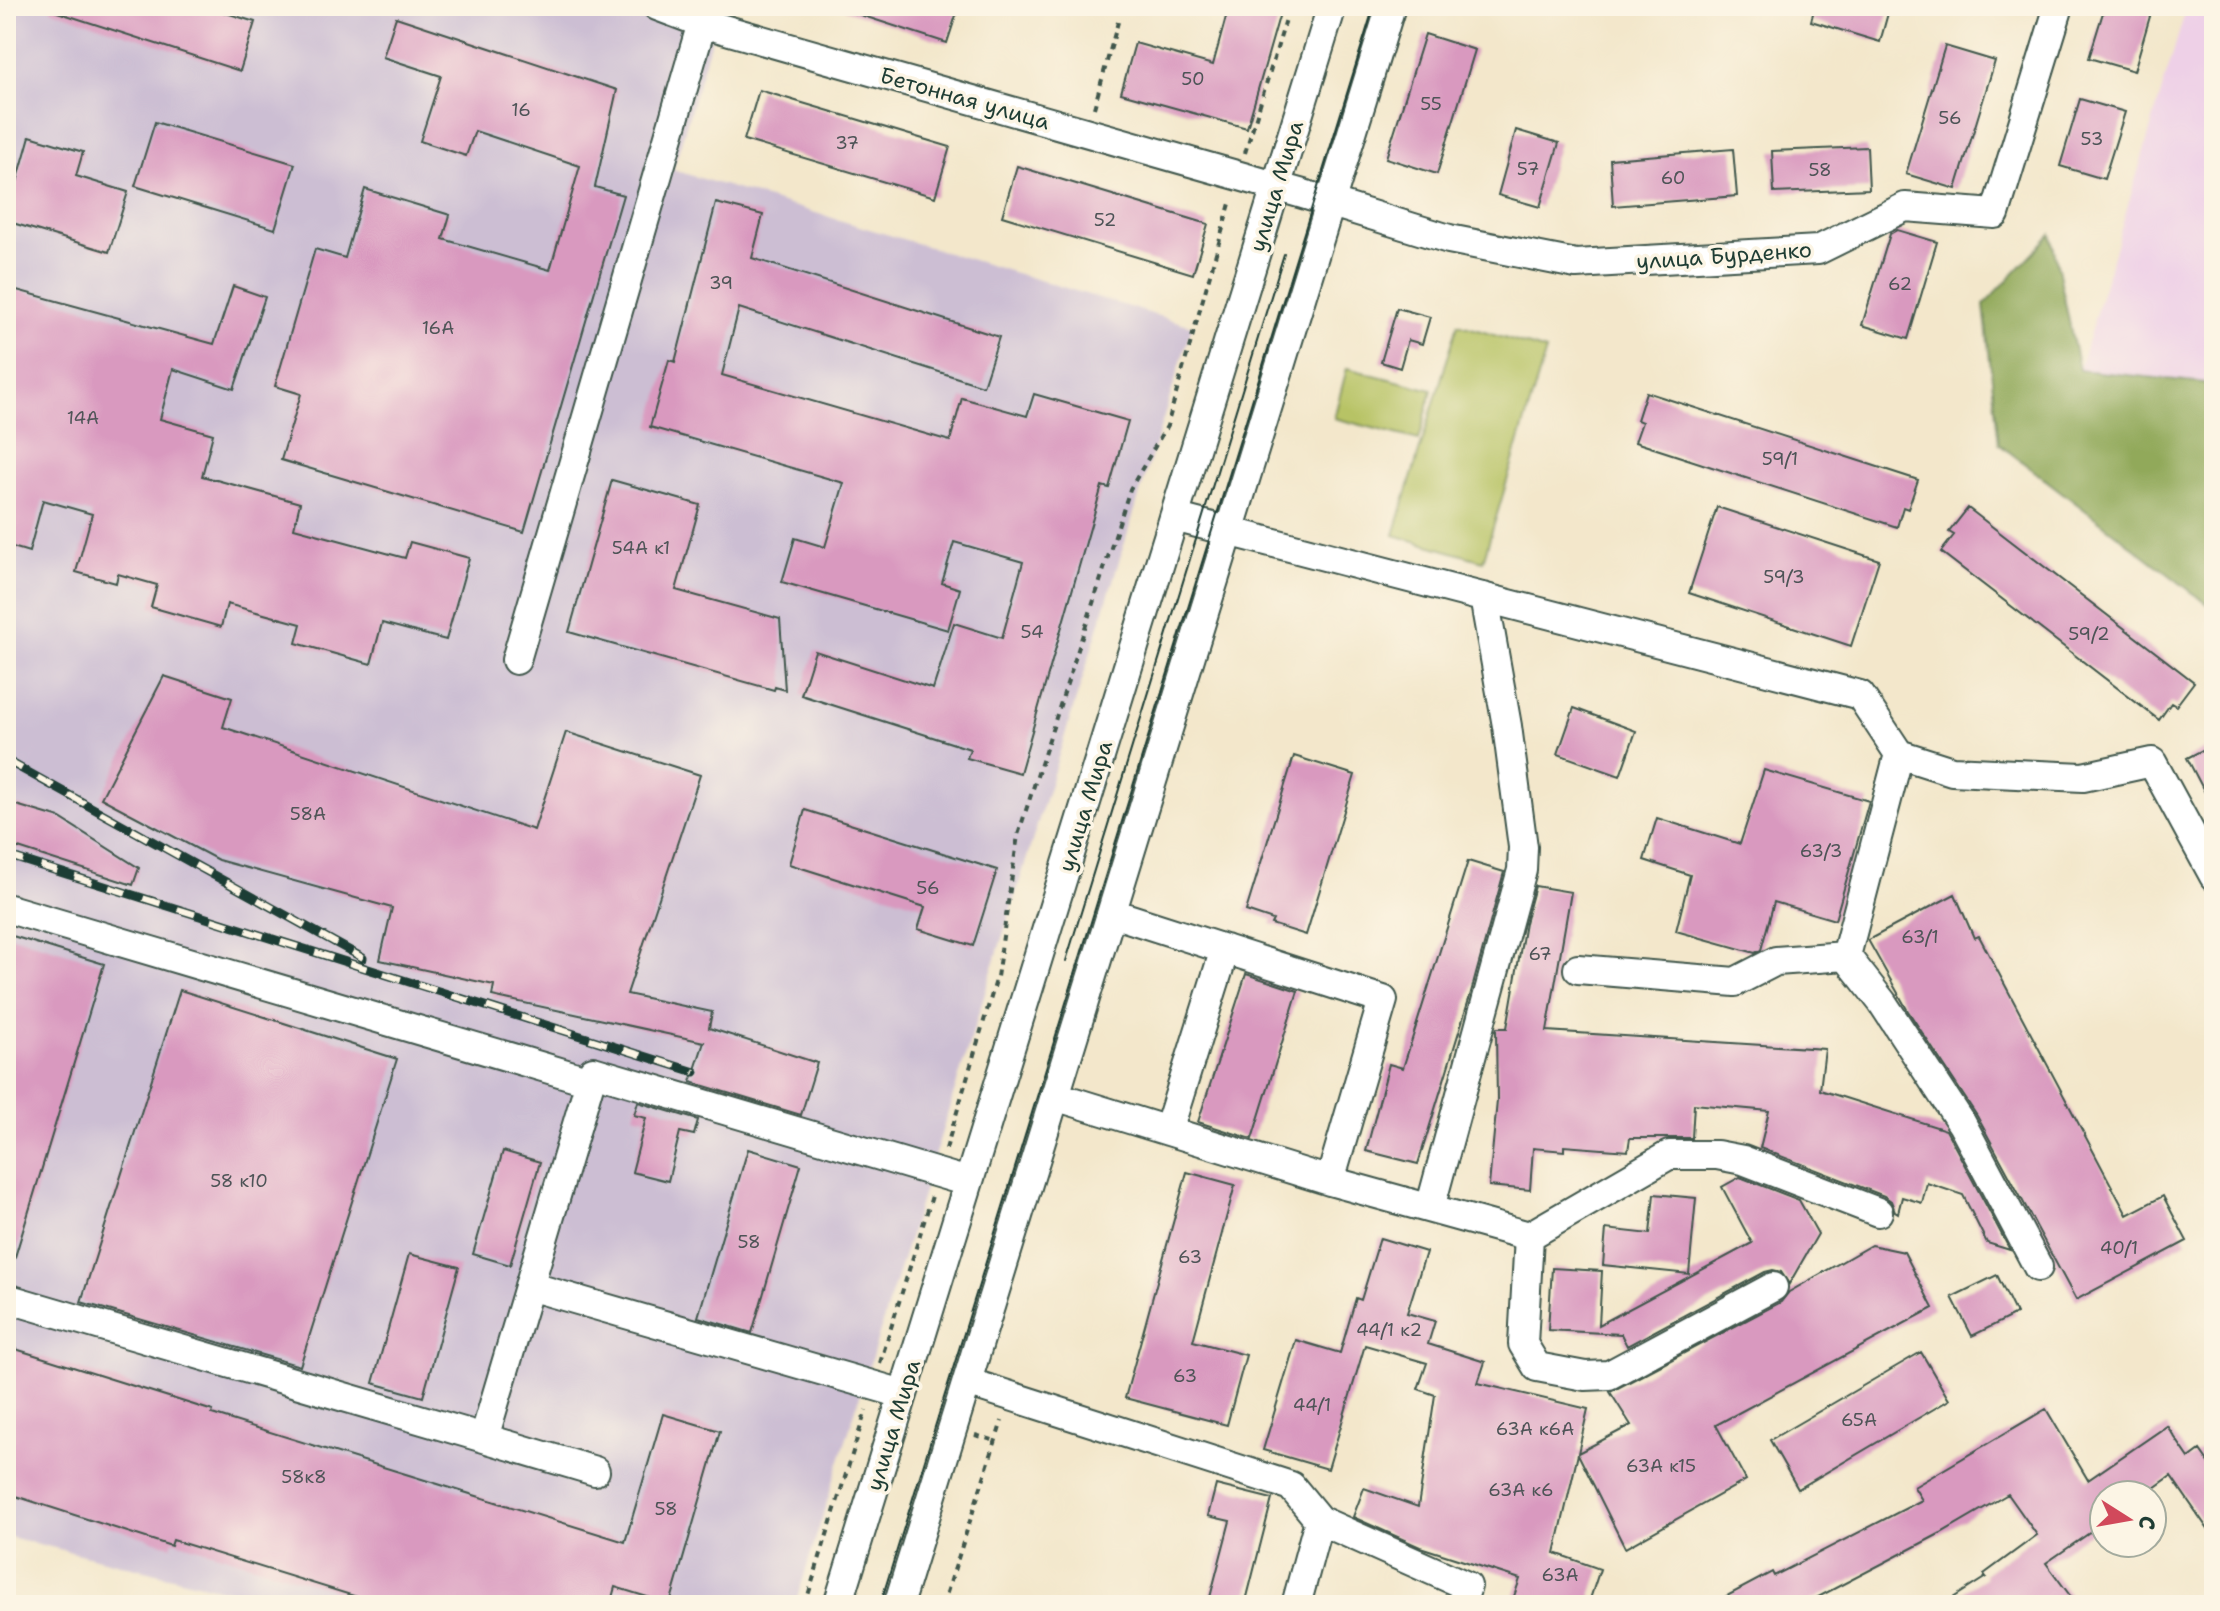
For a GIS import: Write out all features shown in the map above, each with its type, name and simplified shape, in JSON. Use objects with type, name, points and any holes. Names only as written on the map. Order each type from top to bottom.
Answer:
[{"type":"street","name":"Бетонная улица","points":[[657,6],[702,23],[1330,203]]},
{"type":"street","name":"улица Мира","points":[[838,1605],[1332,6]]},
{"type":"street","points":[[898,1605],[1391,6]]},
{"type":"street","name":"улица Бурденко","points":[[1330,203],[1449,239],[1576,264],[1818,250],[1905,207],[1995,214],[2059,6]]},
{"type":"street","points":[[516,660],[702,23]]},
{"type":"street","points":[[1174,517],[1860,695],[1899,754],[1952,771],[2083,777],[2152,762],[2214,876]]},
{"type":"street","points":[[1430,1208],[1522,870],[1523,847],[1515,787],[1484,597]]},
{"type":"street","points":[[1846,956],[1899,754]]},
{"type":"street","points":[[6,908],[590,1081]]},
{"type":"street","points":[[1112,913],[1383,1000],[1330,1181]]},
{"type":"street","points":[[1168,1131],[1225,949]]},
{"type":"street","points":[[1578,969],[1735,982],[1776,961],[1846,956]]},
{"type":"street","points":[[1846,956],[1882,1002],[1962,1124],[2038,1267]]},
{"type":"street","points":[[484,1438],[593,1071],[968,1182]]},
{"type":"street","points":[[1055,1096],[1330,1181],[1529,1236],[1669,1155],[1717,1155],[1743,1160],[1878,1212]]},
{"type":"street","points":[[1529,1236],[1523,1344],[1537,1367],[1585,1376],[1609,1375],[1773,1287]]},
{"type":"street","points":[[529,1286],[903,1394]]},
{"type":"street","points":[[6,1298],[595,1471]]},
{"type":"street","points":[[967,1382],[1291,1486],[1319,1520],[1467,1586],[1461,1605]]},
{"type":"street","points":[[1296,1605],[1319,1520]]},
{"type":"path","points":[[805,1605],[997,977],[1018,835],[1130,489],[1167,426],[1290,6]]},
{"type":"path","points":[[1087,133],[1118,22]]},
{"type":"path","points":[[943,1605],[1010,1396]]},
{"type":"shaded area","points":[[6,6],[721,6],[673,170],[1192,326],[795,1605],[653,1605],[620,1598],[618,1605],[286,1605],[6,1536]]},
{"type":"shaded area","points":[[2187,6],[2214,6],[2214,384],[2079,370]]},
{"type":"green space","points":[[2051,234],[2079,370],[2214,384],[2214,609],[1999,444],[1984,305]]},
{"type":"green space","points":[[1458,324],[1546,351],[1483,561],[1394,535]]},
{"type":"green space","points":[[1347,368],[1432,390],[1419,440],[1334,418]]},
{"type":"building","points":[[51,6],[204,6],[255,22],[240,71],[51,10]]},
{"type":"building","points":[[845,6],[959,6],[947,43],[845,10]]},
{"type":"building","points":[[1229,6],[1282,6],[1247,128],[1121,93],[1135,43],[1213,65]]},
{"type":"building","points":[[1815,6],[1890,6],[1880,42],[1811,21]]},
{"type":"building","points":[[2105,6],[2153,6],[2134,71],[2089,58]]},
{"type":"building","points":[[396,17],[617,90],[595,187],[623,195],[524,532],[281,460],[301,394],[275,386],[315,249],[345,258],[365,189],[450,215],[443,239],[550,270],[580,166],[475,131],[466,156],[420,141],[441,76],[383,57]]},
{"type":"building","points":[[1425,34],[1475,50],[1437,174],[1386,158]]},
{"type":"building","points":[[1945,46],[1995,61],[1956,189],[1906,174]]},
{"type":"building","points":[[759,90],[950,147],[935,197],[744,140]]},
{"type":"building","points":[[2080,99],[2125,112],[2104,179],[2060,166]]},
{"type":"building","points":[[155,122],[295,164],[275,229],[135,186]]},
{"type":"building","points":[[1516,130],[1559,143],[1540,207],[1498,195]]},
{"type":"building","points":[[30,136],[83,152],[76,176],[128,192],[109,252],[6,221]]},
{"type":"building","points":[[1867,147],[1869,189],[1774,193],[1772,151]]},
{"type":"building","points":[[1733,149],[1737,196],[1613,206],[1610,159]]},
{"type":"building","points":[[1017,166],[1208,224],[1193,274],[1002,216]]},
{"type":"building","points":[[716,203],[763,215],[752,258],[999,337],[983,386],[739,308],[722,375],[950,441],[962,398],[1027,416],[1034,394],[1128,421],[1109,488],[1102,486],[1020,773],[967,758],[970,749],[801,695],[815,651],[933,689],[954,623],[1002,638],[1023,562],[954,542],[942,583],[960,589],[948,630],[782,582],[795,538],[825,547],[844,483],[650,427],[669,360],[675,362]]},
{"type":"building","points":[[1897,230],[1937,242],[1908,339],[1862,325],[1890,234]]},
{"type":"building","points":[[233,286],[265,297],[234,389],[173,369],[160,419],[213,434],[202,476],[300,503],[294,528],[405,558],[410,542],[469,558],[446,640],[382,623],[371,664],[296,643],[301,624],[227,604],[221,627],[151,607],[157,585],[118,574],[116,583],[76,572],[92,514],[43,500],[29,552],[6,545],[6,287],[214,344]]},
{"type":"building","points":[[1397,308],[1430,317],[1422,344],[1408,340],[1400,368],[1381,362]]},
{"type":"building","points":[[1646,392],[1918,480],[1908,509],[1903,507],[1897,527],[1635,442],[1642,422],[1637,420]]},
{"type":"building","points":[[612,480],[700,505],[676,590],[780,619],[785,690],[775,687],[774,690],[569,632]]},
{"type":"building","points":[[1717,507],[1879,560],[1851,646],[1689,593]]},
{"type":"building","points":[[1968,508],[2194,682],[2176,706],[2171,703],[2159,720],[1941,552],[1954,535],[1949,532]]},
{"type":"building","points":[[164,676],[232,698],[223,727],[534,830],[566,732],[700,775],[627,994],[712,1012],[709,1028],[817,1063],[801,1115],[691,1082],[704,1042],[492,996],[494,985],[380,960],[392,908],[218,860],[101,798]]},
{"type":"building","points":[[1574,708],[1636,731],[1620,776],[1558,754]]},
{"type":"building","points":[[2214,744],[2214,810],[2187,758]]},
{"type":"building","points":[[1294,756],[1355,775],[1306,935],[1271,924],[1273,920],[1246,911]]},
{"type":"building","points":[[1764,770],[1869,801],[1835,920],[1774,902],[1761,950],[1755,953],[1676,931],[1690,875],[1644,860],[1657,818],[1740,844]]},
{"type":"building","points":[[6,802],[60,818],[139,868],[133,885],[6,844]]},
{"type":"building","points":[[805,810],[997,870],[973,946],[918,929],[925,907],[789,864]]},
{"type":"building","points":[[1468,861],[1504,872],[1470,996],[1418,1164],[1366,1151],[1389,1064],[1403,1068]]},
{"type":"building","points":[[1535,886],[1571,892],[1547,1031],[1825,1049],[1820,1090],[1946,1130],[2010,1250],[1987,1243],[1963,1195],[1927,1183],[1922,1203],[1902,1197],[1898,1213],[1884,1196],[1760,1148],[1769,1111],[1694,1104],[1692,1138],[1630,1138],[1628,1151],[1564,1146],[1564,1151],[1533,1148],[1530,1190],[1489,1186],[1497,1101],[1496,1030],[1507,1028],[1525,923]]},
{"type":"building","points":[[1955,894],[1974,938],[1979,936],[2127,1215],[2163,1196],[2187,1241],[2076,1300],[1977,1116],[1908,1011],[1868,940]]},
{"type":"building","points":[[6,934],[104,964],[11,1270],[6,1269]]},
{"type":"building","points":[[1246,974],[1298,991],[1252,1139],[1198,1122]]},
{"type":"building","points":[[180,990],[397,1059],[300,1366],[81,1302]]},
{"type":"building","points":[[638,1102],[698,1120],[694,1135],[680,1132],[668,1181],[632,1172],[646,1118],[634,1115]]},
{"type":"building","points":[[748,1149],[801,1165],[752,1333],[698,1317]]},
{"type":"building","points":[[503,1151],[540,1162],[510,1265],[473,1254]]},
{"type":"building","points":[[1187,1172],[1235,1185],[1193,1341],[1246,1355],[1227,1425],[1125,1398]]},
{"type":"building","points":[[1740,1177],[1799,1200],[1818,1234],[1789,1284],[1781,1272],[1765,1272],[1627,1346],[1621,1334],[1548,1330],[1552,1268],[1602,1271],[1599,1325],[1752,1243],[1722,1187]]},
{"type":"building","points":[[1654,1194],[1696,1198],[1689,1274],[1603,1265],[1606,1229],[1650,1234]]},
{"type":"building","points":[[1380,1238],[1426,1252],[1407,1313],[1435,1321],[1428,1344],[1485,1362],[1478,1383],[1588,1409],[1578,1453],[1631,1425],[1610,1392],[1781,1302],[1789,1292],[1871,1245],[1904,1252],[1933,1308],[1716,1425],[1746,1480],[1625,1548],[1578,1454],[1555,1553],[1600,1569],[1588,1605],[1511,1605],[1520,1579],[1420,1547],[1353,1517],[1364,1488],[1418,1507],[1435,1395],[1418,1389],[1427,1363],[1365,1345],[1328,1469],[1263,1450],[1296,1340],[1340,1353],[1356,1298],[1361,1300]]},
{"type":"building","points":[[409,1254],[459,1267],[423,1397],[373,1383]]},
{"type":"building","points":[[1997,1275],[2016,1314],[1972,1336],[1952,1297]]},
{"type":"building","points":[[6,1346],[213,1411],[212,1414],[625,1542],[663,1414],[720,1431],[670,1604],[615,1587],[610,1605],[383,1605],[173,1540],[171,1546],[6,1493]]},
{"type":"building","points":[[1921,1352],[1949,1400],[1798,1489],[1770,1440]]},
{"type":"building","points":[[2046,1409],[2088,1480],[2088,1534],[2046,1563],[2077,1605],[1942,1605],[1986,1577],[1984,1574],[2037,1535],[2008,1494],[1803,1605],[1710,1605],[1772,1572],[1774,1576],[1922,1500],[1914,1487]]},
{"type":"building","points":[[2167,1426],[2189,1458],[2200,1450],[2214,1470],[2214,1538],[2171,1476],[2167,1479],[2089,1479]]},
{"type":"building","points":[[1216,1485],[1272,1499],[1245,1605],[1208,1605],[1230,1521],[1208,1516]]},
{"type":"tram line","points":[[880,1605],[1374,6]]},
{"type":"tram line","points":[[1066,961],[1284,254]]},
{"type":"railway","points":[[6,760],[363,958]]},
{"type":"railway","points":[[6,855],[695,1072]]}]
